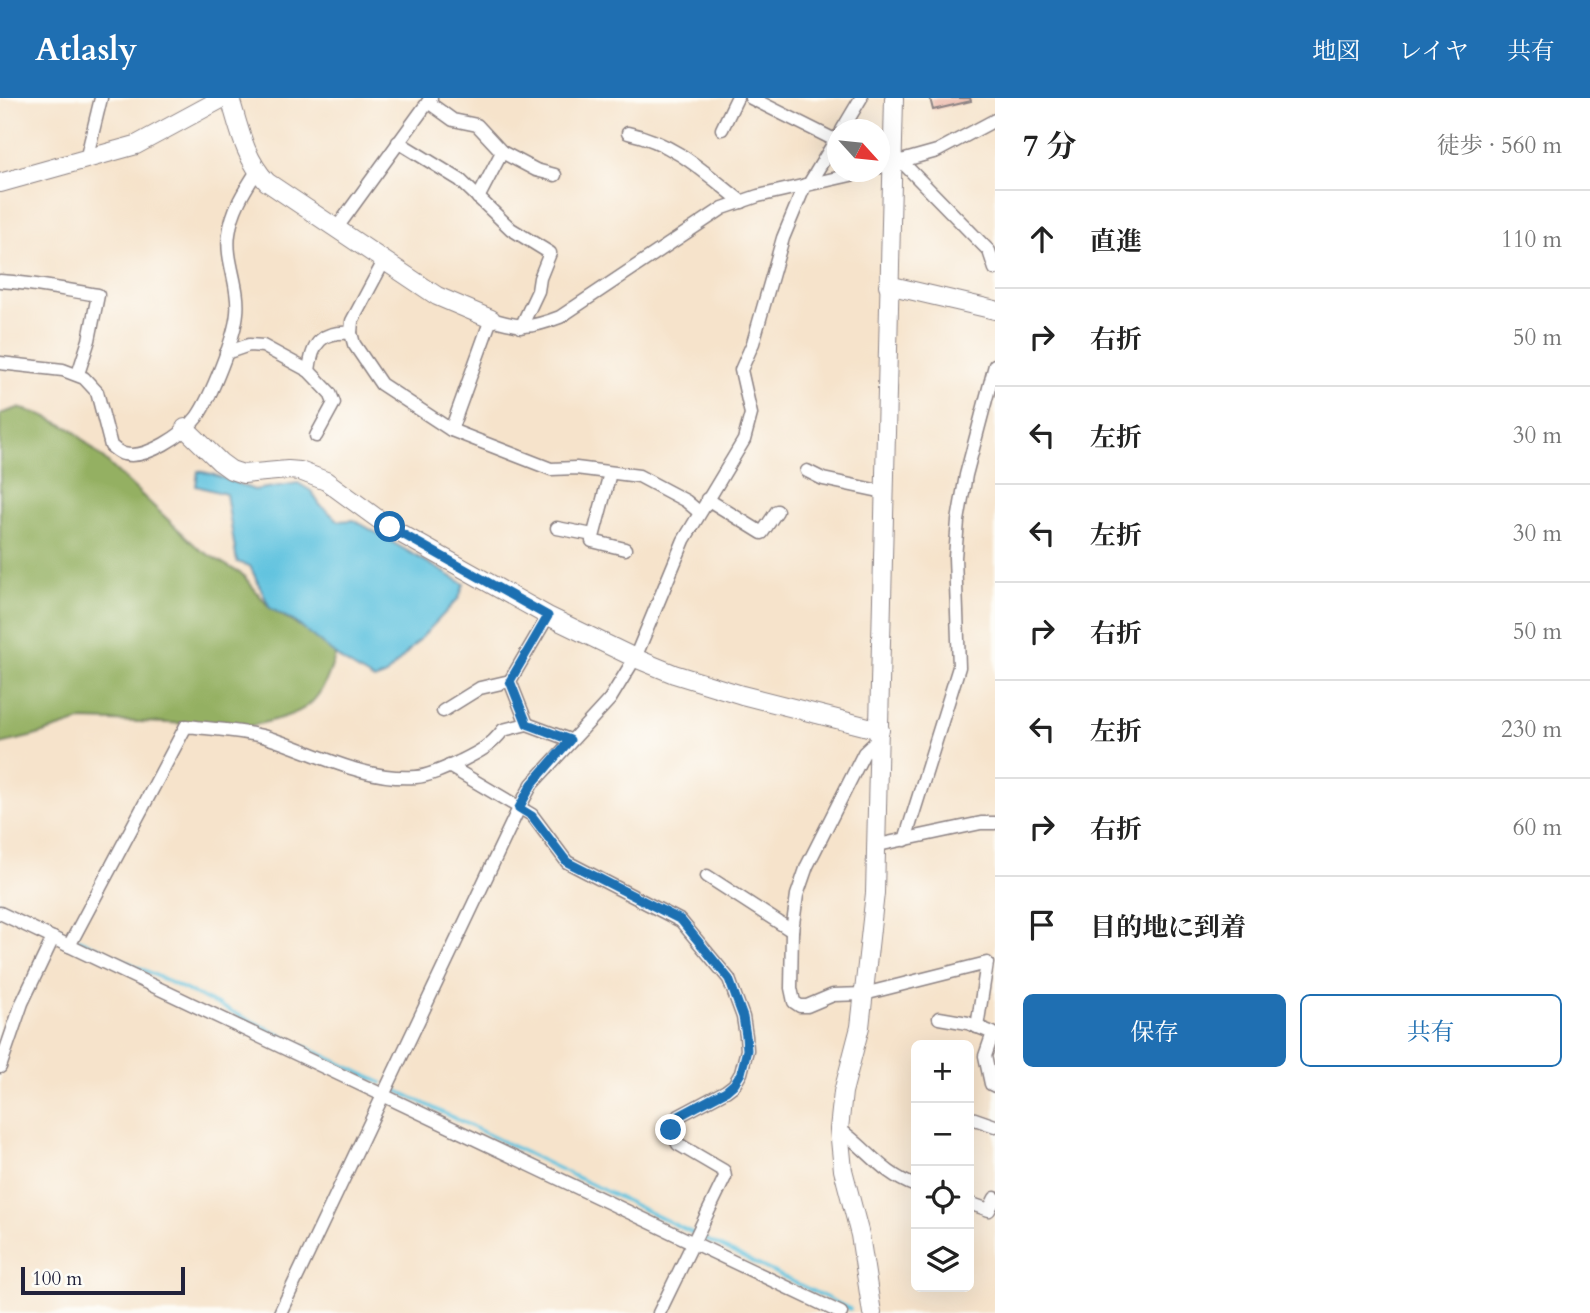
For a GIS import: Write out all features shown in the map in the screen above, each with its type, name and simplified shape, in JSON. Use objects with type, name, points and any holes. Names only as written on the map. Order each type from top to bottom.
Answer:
[{"type":"street","points":[[86,160],[101,98]]},
{"type":"street","points":[[0,183],[136,145],[223,98]]},
{"type":"street","points":[[230,98],[246,150],[257,171],[280,191],[437,296],[491,320],[521,327],[537,326],[560,317],[723,208],[827,180]]},
{"type":"street","points":[[722,129],[737,98]]},
{"type":"street","points":[[751,98],[827,130]]},
{"type":"street","points":[[848,119],[861,98]]},
{"type":"street","points":[[872,1313],[860,1235],[843,1170],[839,1129],[843,1093],[860,1027],[872,934],[878,845],[894,98]]},
{"type":"street","points":[[335,229],[430,100],[453,120],[477,125],[502,152],[536,170],[555,175]]},
{"type":"street","points":[[891,163],[937,151],[995,121]]},
{"type":"street","points":[[628,133],[652,138],[676,150],[741,202]]},
{"type":"street","points":[[398,142],[460,180],[511,229],[550,253],[538,291],[521,327]]},
{"type":"street","points":[[478,198],[502,152]]},
{"type":"street","points":[[280,1313],[519,808],[532,784],[610,699],[635,658],[684,540],[744,440],[751,414],[741,370],[753,343],[783,238],[807,184],[827,152]]},
{"type":"street","points":[[891,163],[989,251],[995,268]]},
{"type":"street","points":[[0,363],[78,374],[97,392],[111,446],[123,454],[138,455],[158,448],[185,429],[196,418],[206,400],[226,353],[237,316],[238,298],[229,236],[236,205],[257,171]]},
{"type":"street","points":[[384,261],[352,321],[351,333],[355,344],[381,384],[451,430],[551,469],[576,468],[639,476],[686,501],[699,512]]},
{"type":"street","points":[[0,281],[98,295],[89,340],[78,374]]},
{"type":"street","points":[[888,285],[995,310]]},
{"type":"street","points":[[451,430],[491,320]]},
{"type":"street","points":[[309,371],[315,346],[323,337],[331,332],[351,333]]},
{"type":"street","points":[[226,353],[249,345],[263,346],[309,371],[330,393],[334,403],[316,436]]},
{"type":"street","points":[[905,840],[959,667],[956,556],[958,521],[995,365]]},
{"type":"street","points":[[185,429],[231,470],[243,474],[288,470],[319,478],[390,527],[548,616],[635,658],[674,674],[741,695],[880,734]]},
{"type":"street","points":[[807,471],[823,479],[884,492]]},
{"type":"street","points":[[610,473],[592,541],[625,549]]},
{"type":"street","points":[[707,499],[762,533],[776,511]]},
{"type":"street","points":[[557,528],[593,536]]},
{"type":"street","points":[[443,711],[480,688],[510,681],[548,616]]},
{"type":"street","points":[[510,681],[527,724]]},
{"type":"street","points":[[69,946],[187,726],[245,732],[338,764],[380,774],[417,778],[449,766],[494,743],[503,730],[527,724],[570,740]]},
{"type":"street","points":[[880,734],[863,753],[807,866],[797,895],[792,931],[791,988],[794,1002],[807,1006],[833,995],[864,993],[987,963],[977,1027]]},
{"type":"street","points":[[449,766],[532,816],[567,862],[681,920],[729,979],[743,1017],[746,1036],[747,1050],[741,1073],[726,1091],[674,1120],[671,1130],[678,1144],[724,1171],[724,1177],[659,1313]]},
{"type":"street","points":[[878,845],[981,822],[995,823]]},
{"type":"street","points":[[707,876],[792,931]]},
{"type":"street","points":[[0,914],[383,1096],[695,1236],[841,1313]]},
{"type":"street","points":[[0,1067],[22,1003],[53,938]]},
{"type":"street","points":[[939,1018],[993,1033],[985,1056],[991,1084],[995,1086]]},
{"type":"street","points":[[974,1119],[995,1126]]},
{"type":"street","points":[[839,1129],[860,1143],[889,1174],[911,1184]]},
{"type":"street","points":[[974,1204],[993,1207]]},
{"type":"green space","points":[[18,408],[43,415],[73,430],[199,549],[243,575],[270,608],[306,630],[336,653],[323,686],[308,706],[285,717],[251,726],[83,720],[0,744],[0,414]]},
{"type":"water","points":[[198,471],[254,490],[298,483],[311,491],[320,505],[339,521],[354,520],[464,584],[459,598],[385,676],[374,680],[343,661],[295,622],[270,608],[250,566],[237,562],[226,494],[196,486]]},
{"type":"building","points":[[930,98],[970,98],[971,101],[933,110]]},
{"type":"waterway","points":[[0,903],[69,935]]},
{"type":"waterway","points":[[79,939],[382,1083]]},
{"type":"waterway","points":[[394,1089],[850,1309]]},
{"type":"route","points":[[390,527],[548,616],[510,681],[527,724],[570,740],[532,784],[519,808],[532,816],[567,862],[681,920],[729,979],[743,1017],[746,1036],[747,1050],[741,1073],[726,1091],[674,1120],[671,1130]]}]
